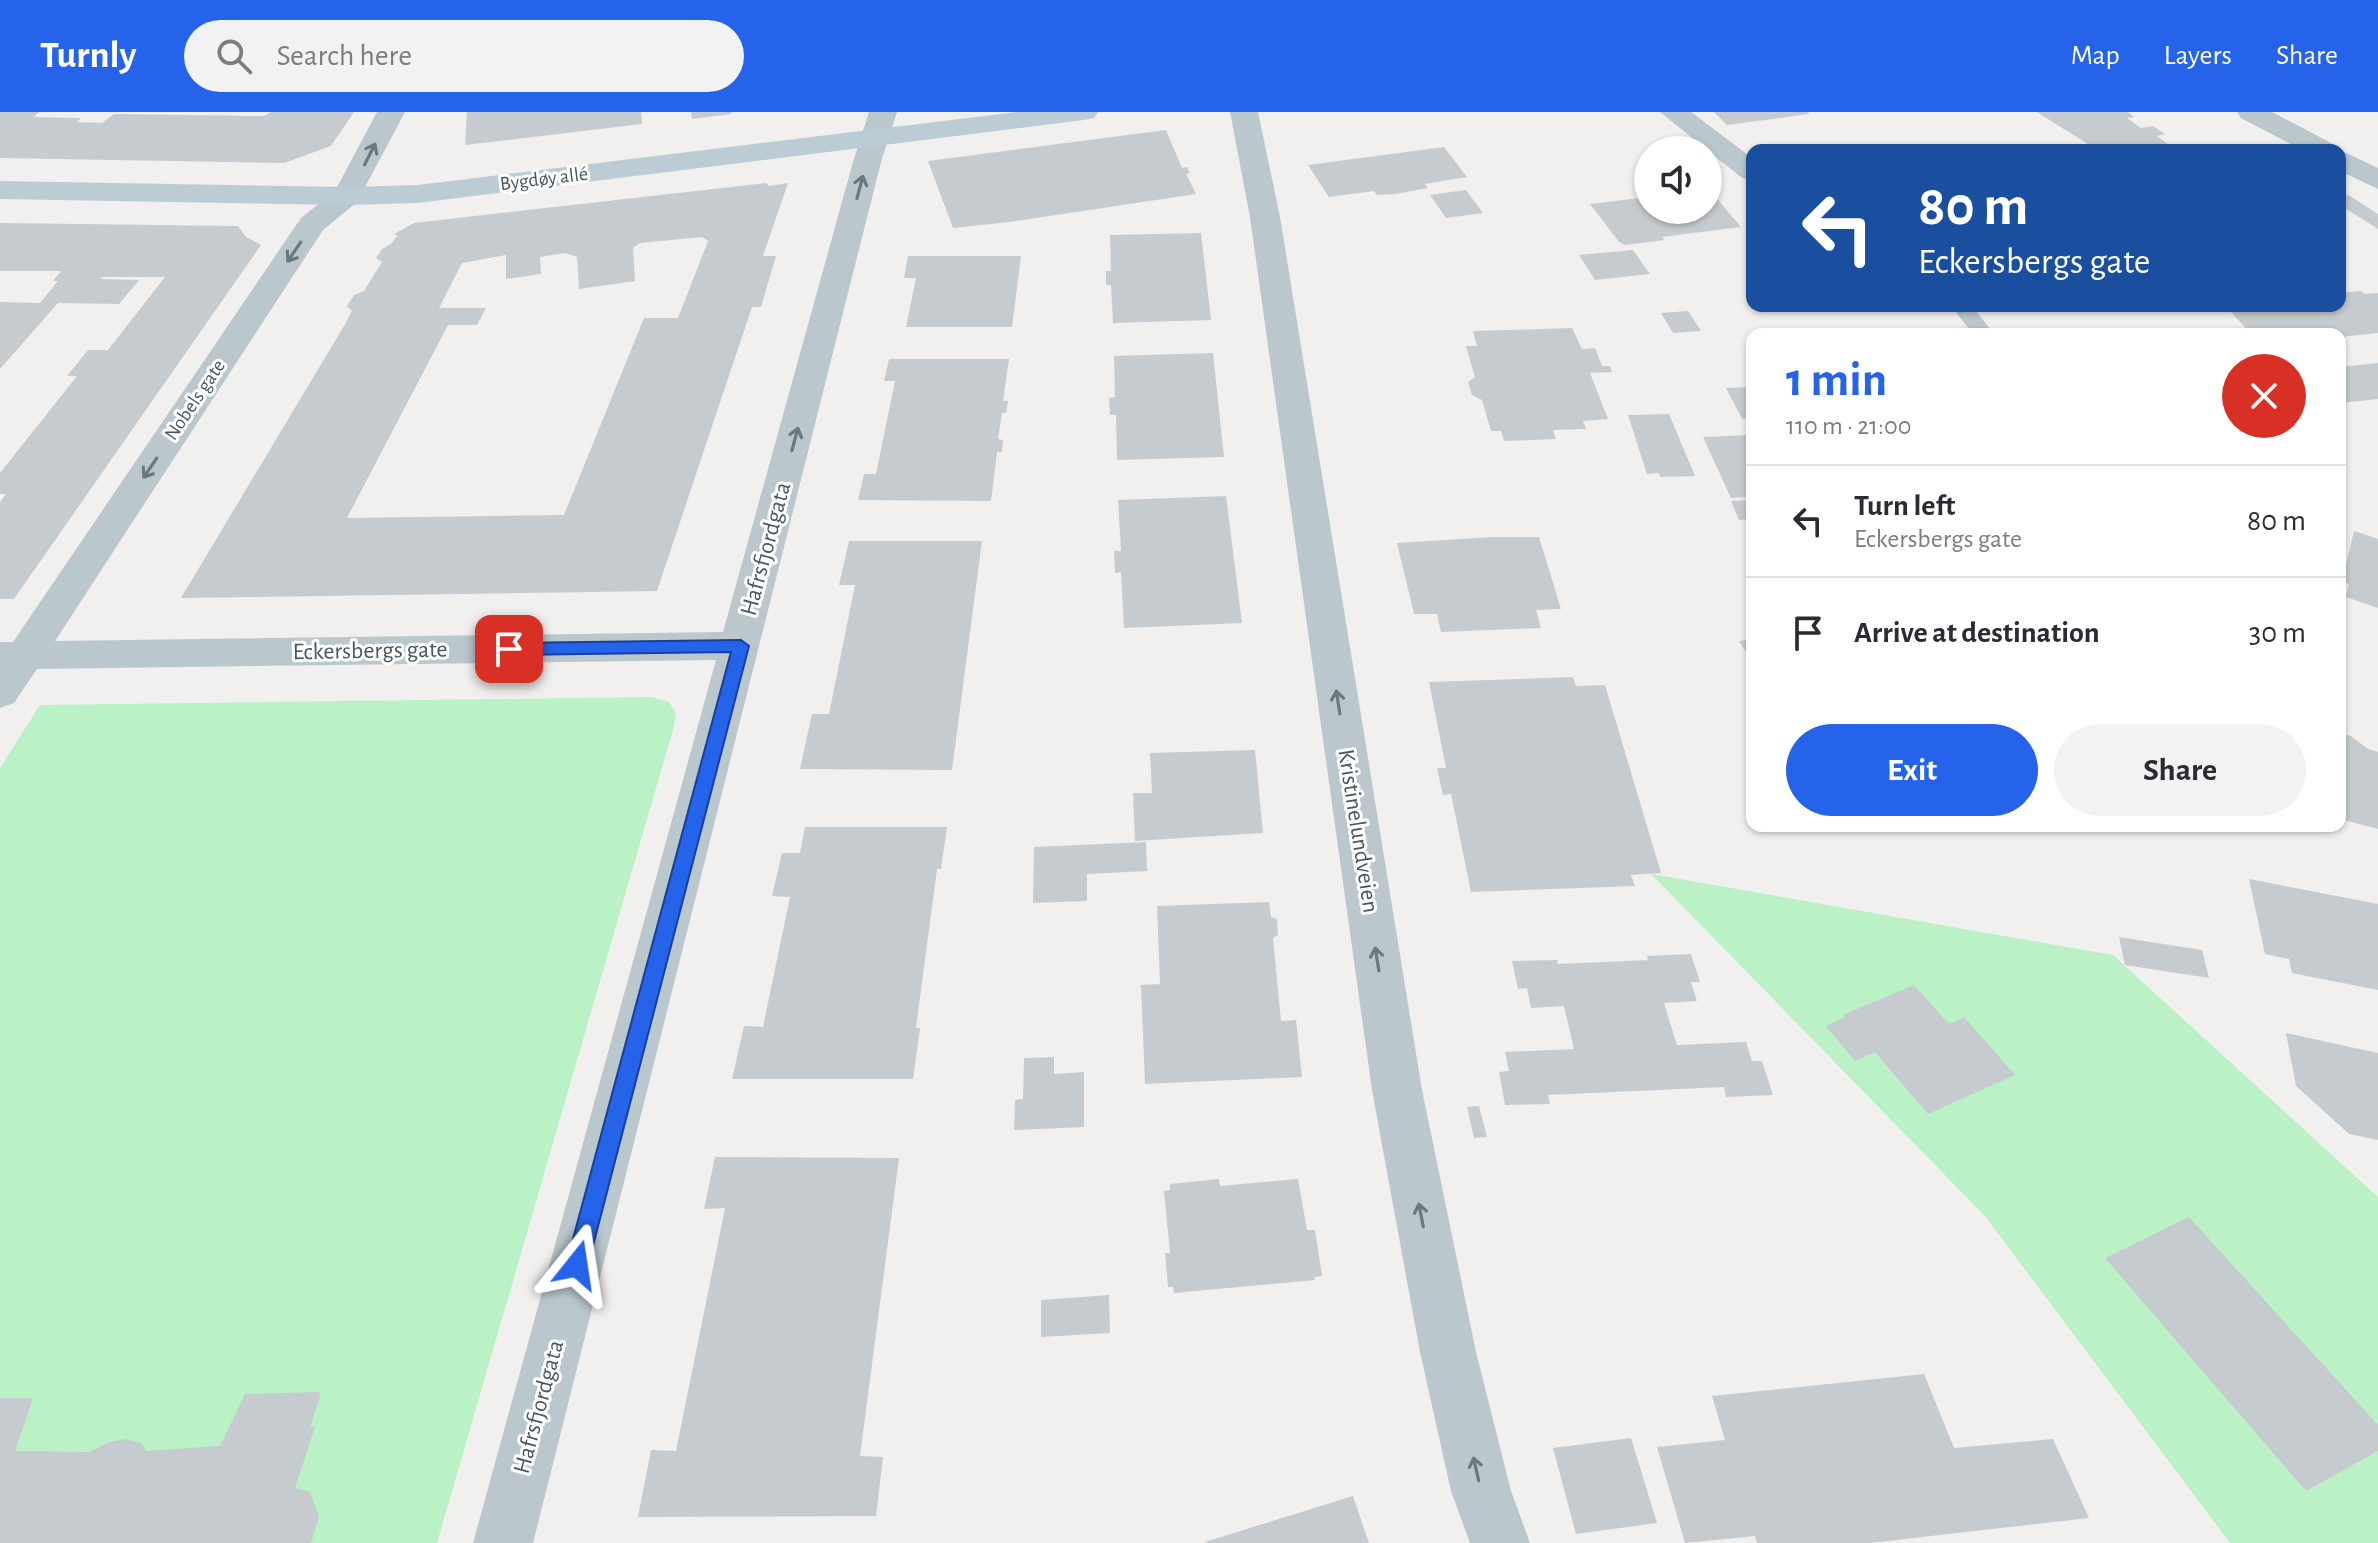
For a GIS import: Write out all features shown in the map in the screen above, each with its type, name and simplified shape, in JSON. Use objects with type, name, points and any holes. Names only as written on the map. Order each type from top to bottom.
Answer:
[{"type":"main road","name":"Bygdøy allé","points":[[0,190],[347,196],[451,191],[878,125],[1084,112]]},
{"type":"street","name":"Nobels gate","points":[[0,693],[13,656],[312,224],[347,196],[391,112]]},
{"type":"street","name":"Kristinelundveien","points":[[1244,112],[1265,217],[1397,1090],[1448,1352],[1481,1491],[1500,1543]]},
{"type":"street","points":[[1674,112],[1746,167]]},
{"type":"street","points":[[2251,112],[2312,144]]},
{"type":"street","name":"Hafrsfjordgata","points":[[503,1543],[878,125]]},
{"type":"street","points":[[2346,162],[2378,180]]},
{"type":"street","name":"Eckersbergs gate","points":[[13,656],[741,646]]},
{"type":"lane","points":[[1966,312],[1979,328]]},
{"type":"green space","points":[[652,697],[669,702],[676,713],[674,726],[437,1543],[0,1543],[0,768],[40,705]]},
{"type":"green space","points":[[1651,874],[2113,955],[2378,1197],[2378,1543],[2230,1543],[1985,1216]]},
{"type":"building","points":[[0,112],[39,112],[34,117],[81,118],[77,122],[102,123],[114,114],[264,116],[271,112],[354,112],[331,146],[284,163],[0,158]]},
{"type":"building","points":[[467,112],[641,112],[642,124],[465,145]]},
{"type":"building","points":[[691,112],[731,112],[731,114],[692,119]]},
{"type":"building","points":[[1714,112],[1808,112],[1809,114],[1727,125]]},
{"type":"building","points":[[2037,112],[2128,112],[2134,117],[2127,118],[2141,128],[2153,126],[2165,134],[2157,136],[2168,144],[2088,144]]},
{"type":"building","points":[[1166,130],[1182,168],[1187,167],[1190,173],[1186,174],[1196,194],[1009,222],[953,228],[928,161]]},
{"type":"building","points":[[1444,147],[1467,177],[1425,184],[1428,188],[1395,194],[1377,195],[1374,191],[1329,197],[1308,165]]},
{"type":"building","points":[[788,183],[763,256],[776,256],[761,307],[752,307],[657,591],[181,598],[344,326],[352,311],[347,306],[354,295],[364,291],[382,262],[376,258],[397,236],[394,234],[414,223]],"holes":[[[702,237],[708,241],[678,318],[644,318],[564,515],[347,518],[448,325],[477,325],[486,308],[439,308],[462,263],[506,255],[506,279],[541,274],[540,257],[565,253],[577,257],[579,289],[635,281],[633,248],[640,243]]]},
{"type":"building","points":[[1466,190],[1483,213],[1446,218],[1430,195]]},
{"type":"building","points":[[2346,195],[2378,214],[2378,229],[2346,209]]},
{"type":"building","points":[[1634,199],[1634,224],[1722,224],[1722,205],[1741,227],[1625,245],[1619,242],[1590,204]]},
{"type":"building","points":[[0,223],[238,226],[246,237],[261,245],[14,599],[0,599],[0,502],[6,494],[0,494],[0,473],[77,376],[67,376],[88,350],[108,350],[165,277],[102,277],[139,280],[119,304],[58,303],[0,369],[0,302],[40,303],[58,281],[53,281],[61,271],[0,271]]},
{"type":"building","points":[[1201,233],[1211,320],[1113,323],[1111,285],[1106,285],[1106,271],[1111,271],[1110,235]]},
{"type":"building","points":[[1633,250],[1650,274],[1595,280],[1579,255]]},
{"type":"building","points":[[908,256],[1021,256],[1012,327],[906,327],[916,278],[904,278]]},
{"type":"building","points":[[2346,292],[2378,293],[2378,333],[2346,336],[2346,328],[2246,328],[2231,312],[2346,312]]},
{"type":"building","points":[[1688,311],[1701,331],[1673,333],[1661,313]]},
{"type":"building","points":[[1572,328],[1582,349],[1595,348],[1602,366],[1610,366],[1612,372],[1590,373],[1608,419],[1583,421],[1586,429],[1553,430],[1556,439],[1504,441],[1501,431],[1491,431],[1482,400],[1472,395],[1468,382],[1475,377],[1466,346],[1477,346],[1473,331]]},
{"type":"building","points":[[1213,353],[1224,457],[1117,460],[1116,415],[1110,415],[1109,398],[1115,397],[1114,356]]},
{"type":"building","points":[[889,359],[1009,359],[1003,401],[1008,401],[1006,413],[1002,413],[998,439],[1003,440],[1002,452],[997,452],[991,501],[858,500],[864,474],[876,474],[895,381],[884,381]]},
{"type":"building","points":[[2378,363],[2378,399],[2346,402],[2346,366]]},
{"type":"building","points":[[1746,387],[1746,419],[1742,419],[1726,388]]},
{"type":"building","points":[[1669,414],[1695,476],[1660,477],[1659,473],[1647,474],[1628,415]]},
{"type":"building","points":[[1746,435],[1746,497],[1731,498],[1703,437]]},
{"type":"building","points":[[1226,496],[1242,623],[1124,628],[1121,572],[1115,573],[1114,551],[1121,551],[1118,500]]},
{"type":"building","points":[[1746,500],[1746,519],[1739,520],[1731,501]]},
{"type":"building","points":[[2354,531],[2378,539],[2378,608],[2346,597],[2349,584],[2346,583],[2346,565]]},
{"type":"building","points":[[1539,537],[1561,609],[1536,610],[1541,628],[1441,632],[1437,614],[1414,614],[1397,543]]},
{"type":"building","points":[[849,541],[982,541],[952,770],[800,769],[812,714],[829,714],[855,585],[839,585]]},
{"type":"building","points":[[1746,640],[1746,652],[1739,641]]},
{"type":"building","points":[[1573,677],[1576,686],[1605,685],[1661,873],[1631,875],[1635,886],[1471,892],[1451,794],[1443,795],[1437,768],[1446,768],[1429,682]]},
{"type":"building","points":[[2346,735],[2378,752],[2378,829],[2346,821]]},
{"type":"building","points":[[1255,750],[1263,833],[1135,841],[1133,793],[1152,793],[1150,753]]},
{"type":"building","points":[[805,827],[947,827],[941,869],[937,869],[916,1028],[920,1028],[913,1079],[732,1079],[744,1026],[763,1027],[790,897],[772,896],[782,853],[800,853]]},
{"type":"building","points":[[1146,842],[1147,871],[1087,874],[1087,901],[1033,903],[1034,847]]},
{"type":"building","points":[[2249,879],[2378,904],[2378,990],[2292,973],[2289,959],[2265,954]]},
{"type":"building","points":[[1269,902],[1271,917],[1277,919],[1278,935],[1273,938],[1281,1021],[1296,1020],[1302,1077],[1145,1084],[1141,985],[1160,984],[1157,906]]},
{"type":"building","points":[[2119,937],[2202,950],[2209,978],[2125,965]]},
{"type":"building","points":[[1691,954],[1700,982],[1691,982],[1697,1001],[1664,1003],[1677,1045],[1746,1042],[1752,1061],[1762,1061],[1773,1095],[1726,1097],[1724,1087],[1548,1095],[1550,1104],[1505,1105],[1499,1072],[1509,1071],[1505,1052],[1574,1049],[1564,1006],[1531,1008],[1527,988],[1518,989],[1512,961],[1557,960],[1558,964],[1648,960],[1647,956]]},
{"type":"building","points":[[1914,985],[1949,1024],[1964,1017],[2015,1075],[1928,1114],[1875,1052],[1855,1061],[1826,1026],[1845,1017],[1843,1015]]},
{"type":"building","points":[[2286,1033],[2378,1053],[2378,1140],[2349,1134],[2296,1086]]},
{"type":"building","points":[[1054,1057],[1054,1074],[1084,1072],[1084,1127],[1014,1130],[1015,1100],[1023,1099],[1024,1058]]},
{"type":"building","points":[[1479,1106],[1487,1137],[1474,1138],[1467,1107]]},
{"type":"building","points":[[715,1157],[899,1158],[860,1456],[883,1457],[876,1516],[638,1517],[651,1450],[676,1451],[725,1208],[704,1209]]},
{"type":"building","points":[[1219,1179],[1220,1186],[1298,1179],[1307,1230],[1315,1230],[1322,1276],[1314,1277],[1315,1280],[1174,1293],[1173,1287],[1168,1287],[1165,1253],[1170,1253],[1164,1191],[1170,1190],[1170,1184]]},
{"type":"building","points":[[2189,1217],[2378,1425],[2378,1451],[2306,1491],[2105,1258]]},
{"type":"building","points":[[1109,1295],[1110,1333],[1041,1337],[1041,1300]]},
{"type":"building","points":[[1924,1374],[1954,1448],[2053,1439],[2089,1518],[1870,1543],[1757,1543],[1755,1536],[1685,1543],[1657,1447],[1725,1440],[1712,1396]]},
{"type":"building","points":[[319,1392],[310,1427],[315,1427],[295,1488],[310,1492],[319,1517],[311,1543],[0,1543],[0,1398],[33,1398],[15,1451],[89,1452],[109,1442],[126,1439],[142,1443],[146,1451],[220,1446],[245,1394]]},
{"type":"building","points":[[1631,1438],[1657,1523],[1576,1534],[1553,1448]]},
{"type":"building","points":[[1353,1496],[1369,1543],[1205,1542]]},
{"type":"route","points":[[509,649],[741,646],[577,1265]]}]
